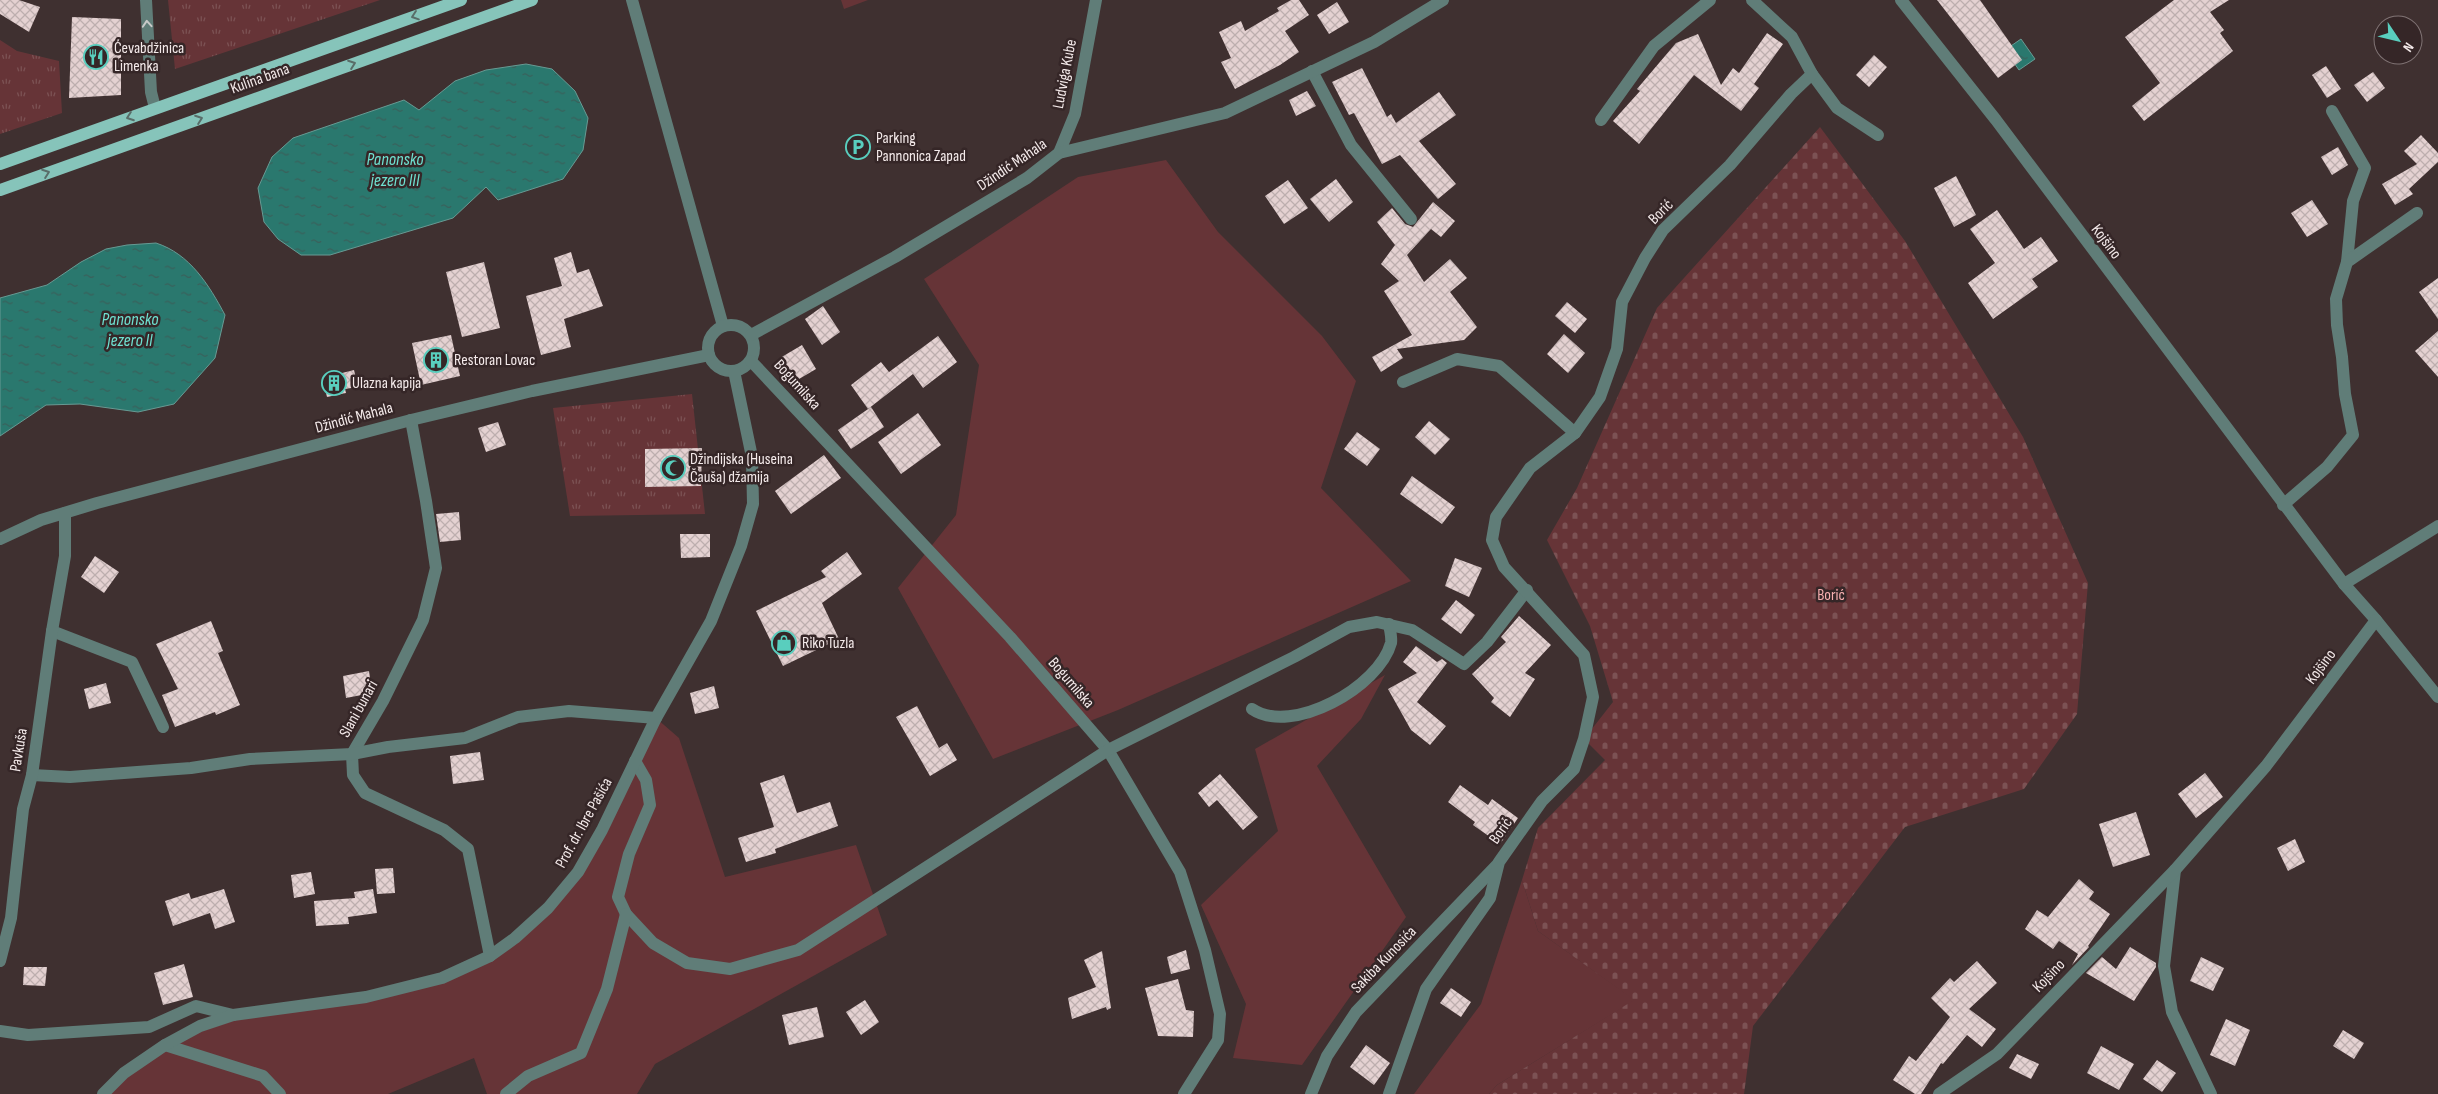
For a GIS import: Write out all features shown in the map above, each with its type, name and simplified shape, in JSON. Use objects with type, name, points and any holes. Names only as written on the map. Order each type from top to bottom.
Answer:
[{"type":"main road","name":"Kulina bana","points":[[0,164],[461,0]]},
{"type":"main road","name":"Kulina bana","points":[[0,190],[532,0]]},
{"type":"street","points":[[146,0],[152,92],[155,108]]},
{"type":"street","name":"Ludviga Kube","points":[[1059,153],[1074,114],[1096,0]]},
{"type":"street","name":"Džindić Mahala","points":[[751,335],[895,257],[1027,178],[1059,153],[1225,113],[1374,42],[1443,0]]},
{"type":"street","points":[[1600,120],[1654,46],[1710,0]]},
{"type":"street","points":[[1752,0],[1792,37],[1812,74],[1837,108],[1878,135]]},
{"type":"street","name":"Kojšino","points":[[1901,0],[1996,120],[2283,505],[2344,584],[2376,620],[2438,697]]},
{"type":"street","points":[[633,3],[723,326]]},
{"type":"street","points":[[1312,70],[1352,145],[1411,219]]},
{"type":"street","name":"Borić","points":[[1389,1094],[1426,989],[1490,898],[1499,862],[1542,801],[1574,769],[1584,739],[1593,697],[1584,655],[1504,567],[1492,540],[1496,517],[1530,468],[1575,433],[1600,397],[1617,349],[1622,302],[1645,258],[1663,230],[1730,165],[1791,94],[1812,74]]},
{"type":"street","points":[[2283,505],[2327,467],[2353,435],[2345,394],[2336,324],[2336,299],[2347,262],[2353,201],[2365,168],[2332,111]]},
{"type":"street","points":[[2347,262],[2417,213]]},
{"type":"street","points":[[734,325],[742,327],[751,335],[754,346],[751,360],[740,370],[734,371],[718,368],[709,355],[709,340],[713,333],[723,326],[734,325]]},
{"type":"street","name":"Džindić Mahala","points":[[0,539],[41,520],[65,513],[410,420],[532,391],[709,355]]},
{"type":"street","points":[[1403,382],[1457,359],[1499,366],[1575,433]]},
{"type":"street","name":"Bogumilska","points":[[751,360],[1010,636],[1108,750],[1180,872],[1205,950],[1220,1014],[1218,1040],[1184,1094]]},
{"type":"street","name":"Prof. dr. Ibre Pašića","points":[[103,1094],[124,1072],[165,1045],[200,1026],[233,1015],[366,997],[442,978],[490,956],[515,938],[548,908],[578,872],[602,830],[656,718],[711,621],[727,586],[753,504],[752,457],[734,371]]},
{"type":"street","name":"Slani bunari","points":[[410,420],[426,501],[436,568],[423,620],[383,701],[352,754],[353,775],[365,793],[444,830],[468,849],[490,956]]},
{"type":"street","name":"Pavkuša","points":[[0,961],[11,918],[23,809],[32,775],[52,631],[65,556],[65,513]]},
{"type":"street","points":[[2344,584],[2438,526]]},
{"type":"street","points":[[635,761],[646,780],[650,805],[630,854],[618,897],[626,914],[653,943],[687,963],[730,969],[798,950],[1108,750],[1294,657],[1349,626],[1377,622],[1412,630],[1464,664],[1486,642],[1526,590]]},
{"type":"street","name":"Kojšino","points":[[1939,1094],[1996,1054],[2175,870],[2266,766],[2376,620]]},
{"type":"street","points":[[1252,709],[1261,716],[1291,718],[1323,706],[1363,684],[1378,666],[1392,642],[1389,624]]},
{"type":"street","points":[[52,631],[132,662],[163,727]]},
{"type":"street","points":[[32,775],[70,776],[191,768],[250,758],[352,754],[388,747],[465,738],[518,717],[569,712],[656,718]]},
{"type":"street","name":"Sakiba Kunosića","points":[[1311,1094],[1327,1056],[1356,1012],[1499,862]]},
{"type":"street","points":[[2175,870],[2164,966],[2172,1012],[2211,1094]]},
{"type":"street","points":[[506,1094],[528,1076],[581,1052],[607,989],[626,914]]},
{"type":"street","points":[[0,1032],[28,1035],[149,1027],[196,1006],[233,1015]]},
{"type":"street","points":[[165,1045],[263,1076],[280,1094]]},
{"type":"green space","points":[[168,0],[380,0],[175,69]]},
{"type":"green space","points":[[841,0],[868,0],[844,9]]},
{"type":"green space","points":[[0,40],[17,51],[59,61],[62,113],[0,134]]},
{"type":"green space","name":"Borić","points":[[1820,127],[1905,241],[2023,437],[2088,583],[2077,714],[2024,789],[1905,827],[1753,1026],[1744,1094],[1489,1094],[1497,1085],[1634,1000],[1538,931],[1522,880],[1538,828],[1605,760],[1584,739],[1613,702],[1590,626],[1547,540],[1577,488],[1657,308]]},
{"type":"green space","points":[[1166,160],[1218,232],[1322,336],[1356,381],[1321,488],[1411,581],[1118,710],[993,759],[898,588],[956,515],[979,365],[924,279],[1078,177]]},
{"type":"green space","points":[[692,394],[705,514],[570,516],[553,408]]},
{"type":"green space","points":[[1385,675],[1361,719],[1317,766],[1406,917],[1302,1065],[1233,1058],[1246,1004],[1201,905],[1278,831],[1255,749]]},
{"type":"green space","points":[[656,718],[679,738],[725,877],[856,845],[887,935],[655,1064],[637,1094],[487,1094],[474,1058],[388,1094],[103,1094],[200,1026],[366,997],[490,956],[578,872]]},
{"type":"green space","points":[[1522,880],[1538,931],[1635,1000],[1497,1085],[1489,1094],[1414,1094],[1481,1004]]},
{"type":"water","points":[[2021,39],[2035,59],[2019,70],[2005,50]]},
{"type":"water","name":"Panonsko jezero III","points":[[526,64],[552,69],[575,91],[588,118],[583,150],[563,179],[498,200],[486,187],[453,218],[330,255],[301,255],[278,239],[264,222],[258,188],[272,157],[293,138],[404,100],[419,110],[455,81],[486,70]]},
{"type":"water","name":"Panonsko jezero II","points":[[156,243],[168,248],[189,263],[205,282],[225,315],[215,358],[174,404],[138,412],[80,404],[46,405],[0,436],[0,298],[47,285],[81,262],[106,249]]},
{"type":"building","points":[[0,0],[19,0],[40,7],[29,32],[0,14]]},
{"type":"building","points":[[1291,0],[1299,0],[1309,15],[1285,31],[1299,52],[1280,65],[1235,89],[1221,62],[1231,58],[1219,32],[1241,21],[1245,31],[1279,11],[1277,8]]},
{"type":"building","points":[[1937,0],[1980,0],[2022,60],[1998,78]]},
{"type":"building","points":[[2174,0],[2229,0],[2210,12],[2224,30],[2220,33],[2233,51],[2144,121],[2132,106],[2160,83],[2125,37]]},
{"type":"building","points":[[1337,2],[1349,22],[1329,34],[1317,15]]},
{"type":"building","name":"Ćevabdžinica Limenka","points":[[72,17],[121,19],[121,95],[69,98]]},
{"type":"building","points":[[1767,33],[1783,44],[1754,84],[1759,88],[1741,111],[1694,75],[1639,144],[1613,121],[1640,91],[1637,89],[1676,43],[1698,34],[1721,85],[1733,68],[1739,73]]},
{"type":"building","points":[[1874,55],[1887,67],[1869,87],[1856,75]]},
{"type":"building","points":[[2326,66],[2341,89],[2327,98],[2312,75]]},
{"type":"building","points":[[1362,68],[1387,117],[1391,114],[1396,123],[1439,92],[1456,115],[1419,141],[1456,184],[1438,199],[1400,155],[1382,164],[1354,113],[1349,115],[1332,82]]},
{"type":"building","points":[[2373,72],[2385,88],[2367,102],[2354,85]]},
{"type":"building","points":[[1307,91],[1316,106],[1296,116],[1289,100]]},
{"type":"building","points":[[2421,135],[2438,153],[2438,162],[2409,189],[2413,194],[2395,205],[2382,184],[2417,164],[2404,151]]},
{"type":"building","points":[[2338,147],[2348,165],[2332,175],[2321,157]]},
{"type":"building","points":[[1956,176],[1976,215],[1954,227],[1934,188]]},
{"type":"building","points":[[1336,179],[1353,202],[1329,222],[1310,199]]},
{"type":"building","points":[[1288,180],[1308,208],[1284,224],[1265,196]]},
{"type":"building","points":[[2312,200],[2328,224],[2307,237],[2291,213]]},
{"type":"building","points":[[1433,202],[1455,221],[1441,237],[1431,229],[1407,255],[1424,282],[1450,259],[1467,278],[1450,292],[1477,327],[1464,340],[1397,349],[1403,358],[1381,372],[1372,357],[1412,335],[1384,291],[1399,281],[1381,264],[1395,245],[1377,222],[1392,208],[1405,224],[1413,227]]},
{"type":"building","points":[[1997,210],[2024,249],[2041,237],[2058,261],[2032,279],[2038,287],[1993,319],[1968,283],[1995,263],[1970,229]]},
{"type":"building","points":[[571,252],[577,273],[589,269],[603,306],[564,319],[571,347],[541,355],[526,296],[562,286],[554,258]]},
{"type":"building","points":[[484,262],[500,328],[462,337],[446,272]]},
{"type":"building","points":[[2438,278],[2438,319],[2419,292]]},
{"type":"building","points":[[1567,302],[1587,319],[1575,333],[1555,316]]},
{"type":"building","points":[[823,306],[840,332],[822,345],[805,319]]},
{"type":"building","points":[[2438,331],[2438,377],[2415,351]]},
{"type":"building","points":[[1564,334],[1585,353],[1568,373],[1547,354]]},
{"type":"building","name":"Restoran Lovac","points":[[451,335],[460,376],[421,385],[412,343]]},
{"type":"building","points":[[938,336],[957,362],[923,388],[913,374],[868,409],[851,385],[881,362],[889,372]]},
{"type":"building","points":[[802,345],[816,369],[794,382],[780,358]]},
{"type":"building","name":"Ulazna kapija","points":[[354,370],[358,387],[345,389],[346,393],[327,397],[322,378]]},
{"type":"building","points":[[871,407],[884,427],[851,449],[838,430]]},
{"type":"building","points":[[918,413],[941,445],[901,474],[878,442]]},
{"type":"building","points":[[1429,421],[1450,439],[1435,455],[1415,437]]},
{"type":"building","points":[[498,422],[506,445],[486,452],[478,428]]},
{"type":"building","points":[[1357,432],[1380,449],[1367,466],[1344,449]]},
{"type":"building","name":"Džindijska (Huseina Čauša) džamija","points":[[702,448],[701,486],[645,487],[645,449]]},
{"type":"building","points":[[824,455],[841,478],[791,514],[775,491]]},
{"type":"building","points":[[1412,476],[1455,507],[1442,524],[1400,494]]},
{"type":"building","points":[[459,512],[461,540],[440,542],[436,514]]},
{"type":"building","points":[[680,534],[710,534],[710,557],[681,558]]},
{"type":"building","points":[[847,552],[862,574],[822,603],[839,639],[783,666],[756,611],[826,577],[821,571]]},
{"type":"building","points":[[95,556],[119,572],[104,593],[81,577]]},
{"type":"building","points":[[1455,558],[1482,568],[1469,597],[1445,586]]},
{"type":"building","points":[[1456,600],[1475,615],[1461,634],[1441,619]]},
{"type":"building","points":[[1519,616],[1551,645],[1525,673],[1535,679],[1510,717],[1491,702],[1494,698],[1472,674],[1506,642],[1501,637]]},
{"type":"building","points":[[211,621],[223,651],[218,653],[240,705],[216,715],[215,712],[175,727],[162,695],[178,689],[156,644]]},
{"type":"building","points":[[1416,646],[1437,662],[1442,659],[1447,663],[1417,702],[1446,726],[1430,745],[1411,730],[1388,689],[1417,673],[1403,662]]},
{"type":"building","points":[[369,671],[372,693],[346,698],[343,676]]},
{"type":"building","points":[[106,683],[111,703],[89,709],[84,689]]},
{"type":"building","points":[[714,686],[719,708],[695,714],[690,693]]},
{"type":"building","points":[[917,706],[939,748],[947,743],[957,760],[930,776],[896,717]]},
{"type":"building","points":[[480,752],[484,780],[453,784],[450,756]]},
{"type":"building","points":[[2205,773],[2223,797],[2196,818],[2178,794]]},
{"type":"building","points":[[1220,774],[1258,817],[1243,830],[1217,800],[1209,807],[1198,793]]},
{"type":"building","points":[[784,775],[797,813],[830,802],[838,826],[775,849],[776,853],[746,862],[738,838],[774,827],[760,783]]},
{"type":"building","points":[[1460,785],[1488,805],[1492,799],[1518,818],[1500,844],[1473,825],[1475,822],[1448,802]]},
{"type":"building","points":[[2136,812],[2150,855],[2113,867],[2099,824]]},
{"type":"building","points":[[2295,839],[2305,862],[2288,871],[2277,848]]},
{"type":"building","points":[[393,868],[395,893],[377,894],[375,869]]},
{"type":"building","points":[[311,872],[315,894],[294,898],[291,875]]},
{"type":"building","points":[[2079,879],[2094,892],[2089,899],[2110,914],[2089,947],[2072,965],[2078,954],[2059,941],[2053,949],[2025,929],[2037,910],[2048,917]]},
{"type":"building","points":[[224,889],[235,922],[215,929],[210,913],[173,926],[165,901],[189,893],[191,899]]},
{"type":"building","points":[[373,889],[377,913],[348,917],[349,924],[316,926],[314,901],[355,898],[354,892]]},
{"type":"building","points":[[2130,947],[2156,963],[2156,967],[2134,1001],[2086,973],[2102,957],[2116,969]]},
{"type":"building","points":[[1186,950],[1190,969],[1171,974],[1167,957]]},
{"type":"building","points":[[1102,951],[1111,1008],[1107,1010],[1106,1007],[1072,1019],[1068,998],[1096,987],[1084,960]]},
{"type":"building","points":[[2201,957],[2224,968],[2213,991],[2190,981]]},
{"type":"building","points":[[1977,961],[1997,983],[1969,1009],[1996,1029],[1982,1047],[1967,1035],[1943,1064],[1941,1063],[1921,1094],[1915,1094],[1893,1080],[1909,1056],[1916,1061],[1950,1017],[1931,998],[1950,978],[1954,982]]},
{"type":"building","points":[[184,964],[193,997],[163,1005],[154,973]]},
{"type":"building","points":[[24,967],[47,967],[45,986],[23,985]]},
{"type":"building","points":[[1178,979],[1186,1010],[1194,1011],[1193,1037],[1158,1036],[1145,988]]},
{"type":"building","points":[[1451,988],[1471,1002],[1461,1017],[1440,1003]]},
{"type":"building","points":[[865,1000],[879,1022],[861,1035],[846,1012]]},
{"type":"building","points":[[817,1007],[824,1037],[789,1045],[782,1015]]},
{"type":"building","points":[[2226,1019],[2250,1030],[2235,1066],[2210,1055]]},
{"type":"building","points":[[2343,1030],[2364,1043],[2354,1059],[2333,1046]]},
{"type":"building","points":[[1366,1045],[1390,1063],[1374,1085],[1350,1067]]},
{"type":"building","points":[[2101,1046],[2134,1064],[2119,1090],[2087,1073]]},
{"type":"building","points":[[2017,1054],[2039,1064],[2031,1079],[2009,1068]]},
{"type":"building","points":[[2157,1060],[2176,1073],[2162,1092],[2143,1079]]},
{"type":"place","name":"Ćevabdžinica Limenka","points":[[96,57]]},
{"type":"place","name":"Parking Pannonica Zapad","points":[[858,147]]},
{"type":"place","name":"Restoran Lovac","points":[[436,360]]},
{"type":"place","name":"Ulazna kapija","points":[[334,383]]},
{"type":"place","name":"Džindijska (Huseina Čauša) džamija","points":[[673,468]]},
{"type":"place","name":"Riko Tuzla","points":[[784,643]]}]
